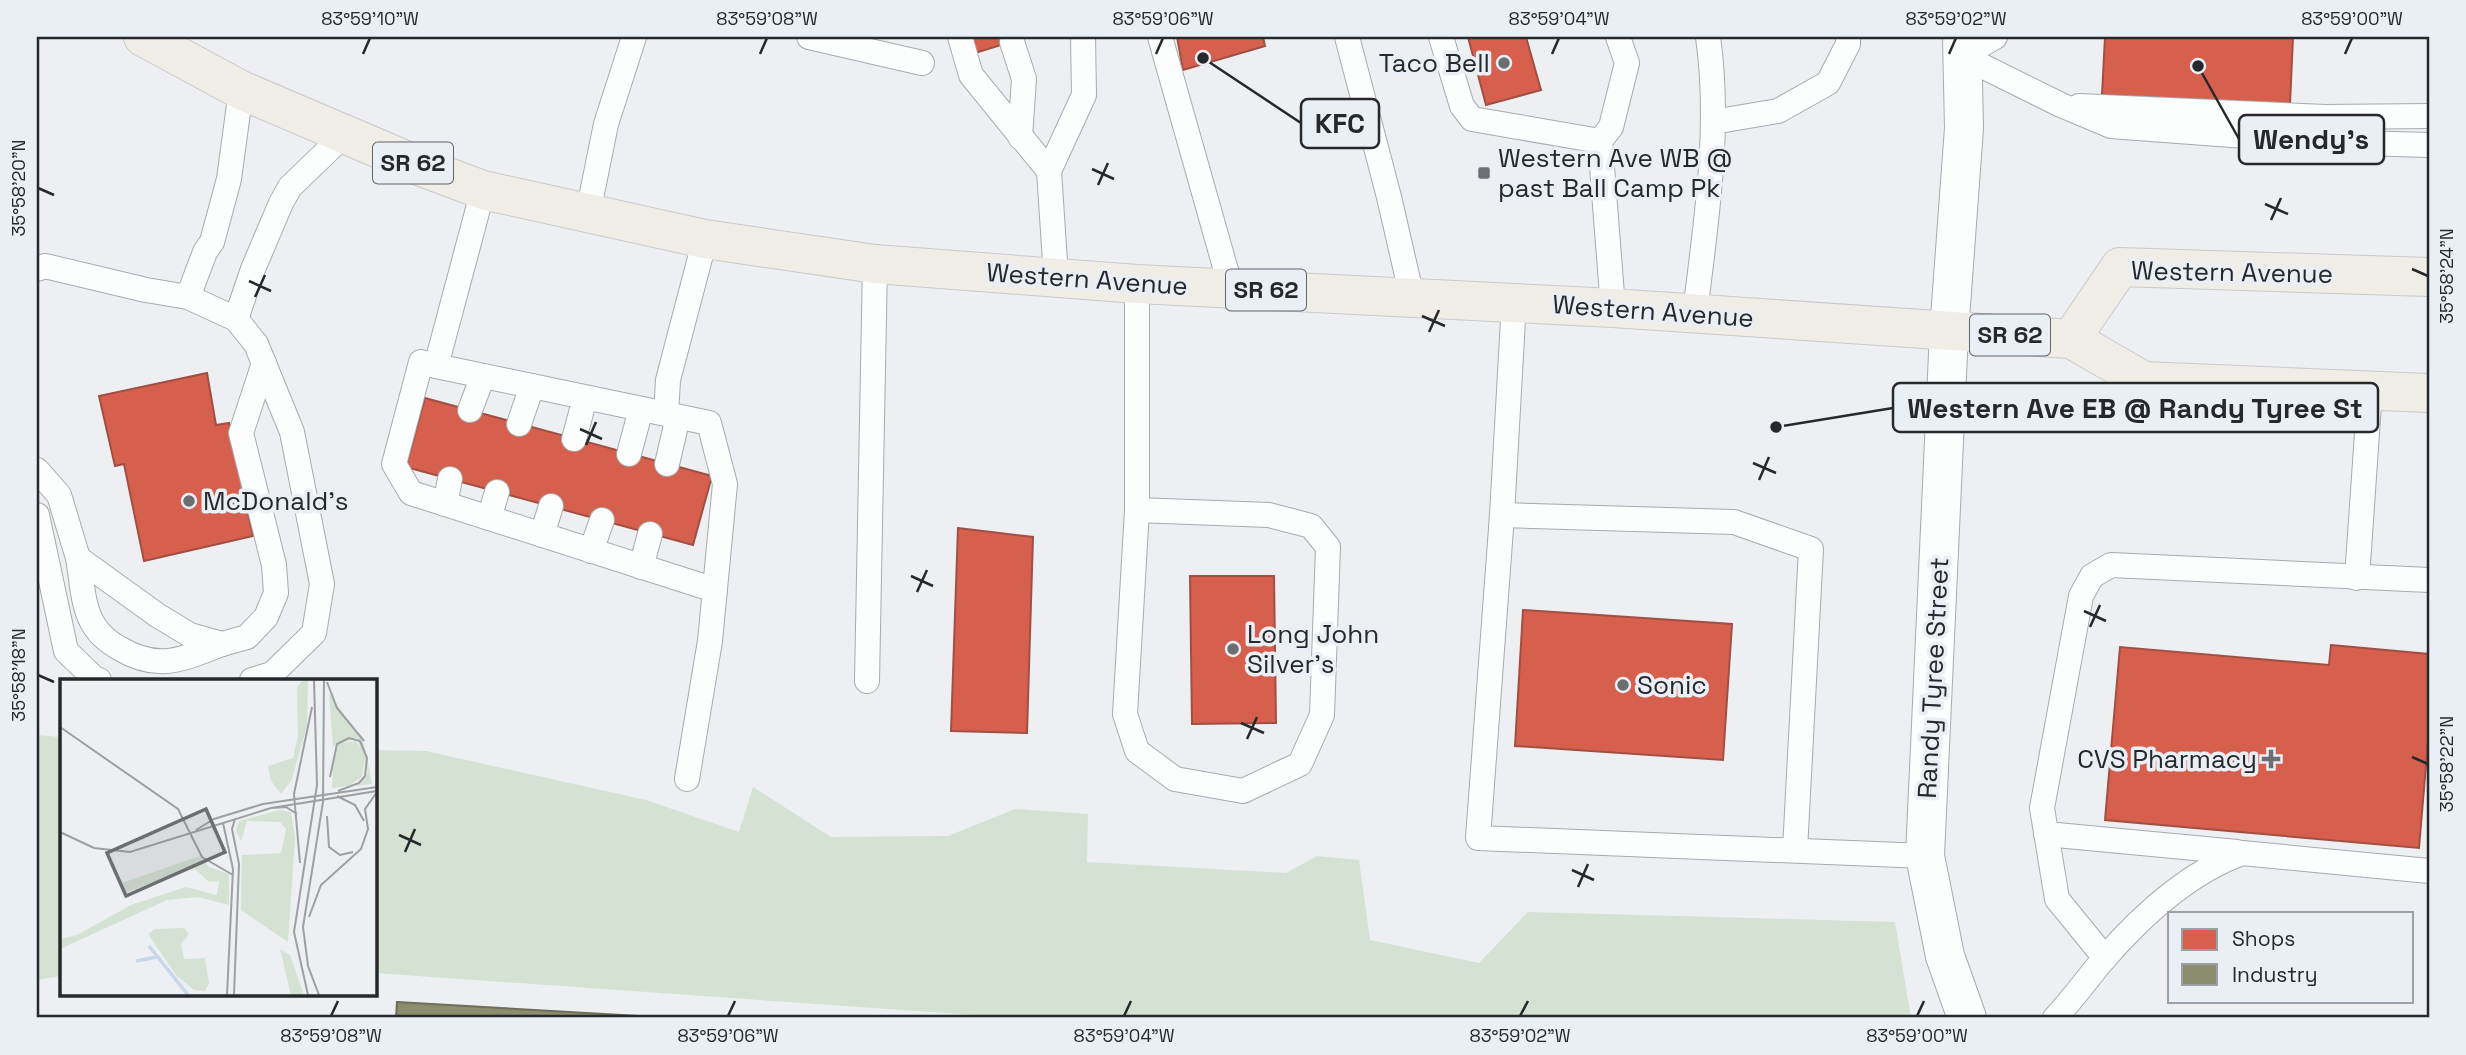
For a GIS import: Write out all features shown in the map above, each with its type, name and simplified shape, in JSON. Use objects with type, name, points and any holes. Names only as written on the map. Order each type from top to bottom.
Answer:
[{"type":"main road","name":"Western Avenue","points":[[143,37],[241,90],[424,168],[484,190],[705,239],[875,264],[1137,284],[1514,302],[2071,339],[2144,381],[2429,393]]},
{"type":"main road","name":"Western Avenue","points":[[2071,339],[2120,267],[2429,277]]},
{"type":"street","name":"Randy Tyree Street","points":[[1962,46],[1964,128],[1949,332],[1925,856],[1945,956],[1967,1018]]},
{"type":"lane","points":[[588,213],[606,124],[634,37]]},
{"type":"lane","points":[[809,37],[922,63]]},
{"type":"lane","points":[[960,37],[971,75],[1049,171]]},
{"type":"lane","points":[[1056,278],[1049,171],[1084,95],[1083,37]]},
{"type":"lane","points":[[1160,37],[1231,288]]},
{"type":"lane","points":[[1348,37],[1390,197],[1412,297]]},
{"type":"lane","points":[[1441,37],[1462,107],[1472,119],[1600,141]]},
{"type":"lane","points":[[1613,308],[1600,141],[1611,127],[1627,63],[1618,37]]},
{"type":"lane","points":[[1695,313],[1713,160],[1714,74],[1708,37]]},
{"type":"lane","points":[[1713,122],[1778,111],[1828,83],[1848,44],[1848,37]]},
{"type":"lane","points":[[1962,46],[1995,37]]},
{"type":"lane","points":[[1012,42],[1024,79],[1020,137]]},
{"type":"lane","points":[[1962,46],[2061,105],[2111,126],[2324,142],[2429,145]]},
{"type":"lane","points":[[188,297],[205,252],[212,242],[225,192],[241,90]]},
{"type":"lane","points":[[2061,105],[2325,117],[2429,116]]},
{"type":"lane","points":[[236,319],[253,269],[287,192],[345,134]]},
{"type":"lane","points":[[436,366],[484,190]]},
{"type":"lane","points":[[667,464],[672,416],[668,380],[705,239]]},
{"type":"lane","points":[[867,681],[875,264]]},
{"type":"lane","points":[[37,269],[44,266],[188,297],[236,319],[256,345],[292,432],[322,584],[314,634],[272,674],[258,679]]},
{"type":"lane","points":[[1137,284],[1137,510],[1125,714],[1137,751],[1175,779],[1243,791],[1300,764],[1322,715],[1328,547],[1311,526],[1269,515],[1137,510]]},
{"type":"lane","points":[[1514,302],[1502,515],[1478,838],[1925,856]]},
{"type":"lane","points":[[687,779],[710,640],[715,590],[724,484],[709,423],[421,362],[394,464],[411,493],[715,590]]},
{"type":"lane","points":[[37,470],[59,495],[78,558],[85,602],[94,626],[110,642],[131,656],[155,663],[180,660],[247,637],[267,617],[276,593],[274,565],[242,433],[264,363]]},
{"type":"lane","points":[[470,410],[483,376]]},
{"type":"lane","points":[[519,424],[532,386]]},
{"type":"lane","points":[[2357,578],[2370,390]]},
{"type":"lane","points":[[574,439],[585,398]]},
{"type":"lane","points":[[629,454],[641,409]]},
{"type":"lane","points":[[445,504],[450,479]]},
{"type":"lane","points":[[489,518],[497,492]]},
{"type":"lane","points":[[542,535],[551,506]]},
{"type":"lane","points":[[37,515],[66,651],[95,679]]},
{"type":"lane","points":[[1502,515],[1734,522],[1811,549],[1795,850]]},
{"type":"lane","points":[[591,551],[602,520]]},
{"type":"lane","points":[[641,567],[649,534]]},
{"type":"lane","points":[[78,558],[157,615],[190,635],[222,644]]},
{"type":"lane","points":[[2105,958],[2057,900],[2042,808],[2081,596],[2092,576],[2111,565],[2429,580]]},
{"type":"lane","points":[[2046,834],[2429,871]]},
{"type":"lane","points":[[2054,1018],[2105,958],[2167,896],[2217,862],[2242,853]]},
{"type":"green space","points":[[37,735],[60,737],[60,976],[37,980]]},
{"type":"green space","points":[[376,750],[426,751],[646,800],[739,832],[753,787],[831,837],[948,836],[1015,809],[1088,814],[1087,862],[1286,873],[1317,856],[1359,860],[1370,940],[1479,963],[1528,912],[1895,922],[1911,1018],[1017,1018],[376,973]]},
{"type":"building: Shops","points":[[969,37],[1027,37],[975,53]]},
{"type":"building: Shops","points":[[1177,37],[1263,37],[1265,46],[1183,70]]},
{"type":"building: Shops","name":"Taco Bell","points":[[1468,37],[1526,37],[1541,90],[1486,105]]},
{"type":"building: Shops","points":[[2105,37],[2293,37],[2290,104],[2102,95]]},
{"type":"building: Shops","name":"McDonald's","points":[[207,373],[216,425],[229,423],[253,536],[144,561],[124,464],[115,466],[99,396]]},
{"type":"building: Shops","points":[[425,398],[712,476],[693,545],[406,467]]},
{"type":"building: Shops","points":[[958,528],[1033,537],[1027,733],[951,731]]},
{"type":"building: Shops","name":"Long John Silver's","points":[[1190,576],[1274,576],[1276,723],[1192,724]]},
{"type":"building: Shops","name":"Sonic","points":[[1523,610],[1732,624],[1723,760],[1515,746]]},
{"type":"building: Shops","points":[[2331,645],[2429,654],[2429,730],[2419,848],[2105,820],[2120,647],[2329,665]]},
{"type":"building: Industry","points":[[397,1002],[674,1018],[396,1018]]},
{"type":"place","name":"KFC","points":[[1203,58]]},
{"type":"place","name":"Taco Bell","points":[[1504,63]]},
{"type":"place","name":"Wendy's","points":[[2198,66]]},
{"type":"place","name":"Western Ave WB @ past Ball Camp Pk","points":[[1484,173]]},
{"type":"place","name":"Western Ave EB @ Randy Tyree St","points":[[1776,427]]},
{"type":"place","name":"McDonald's","points":[[189,501]]},
{"type":"place","name":"Long John Silver's","points":[[1233,649]]},
{"type":"place","name":"Sonic","points":[[1623,685]]},
{"type":"place","name":"CVS Pharmacy","points":[[2271,759]]}]
